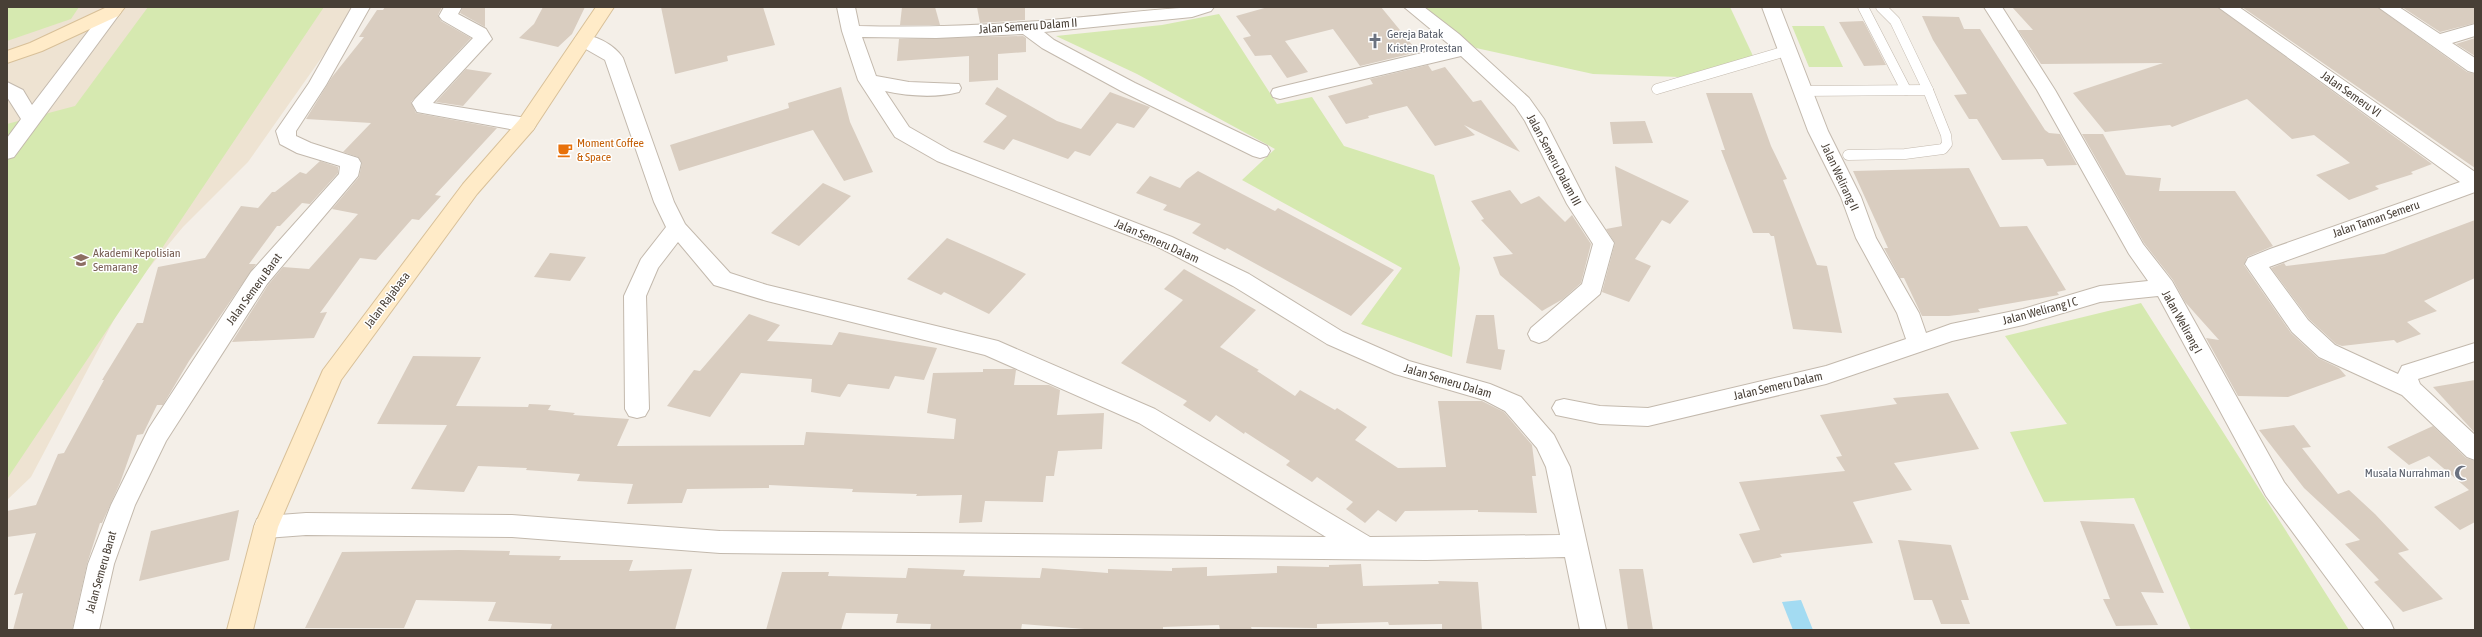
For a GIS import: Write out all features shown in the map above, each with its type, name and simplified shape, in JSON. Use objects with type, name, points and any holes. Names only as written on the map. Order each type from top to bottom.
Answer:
[{"type":"street","name":"Jalan Semeru Barat","points":[[86,630],[101,564],[123,505],[157,435],[259,278],[348,176],[351,163],[340,157],[300,149],[287,139],[286,132],[317,85],[361,7]]},
{"type":"street","points":[[453,7],[448,16],[480,33],[483,39],[422,103],[424,108],[526,125]]},
{"type":"street","name":"Jalan Rajabasa","points":[[240,630],[266,527],[332,376],[470,190],[526,125],[605,7]]},
{"type":"street","name":"Jalan Semeru Dalam","points":[[846,7],[850,31],[867,80],[902,132],[944,156],[1165,242],[1241,280],[1335,338],[1403,368],[1490,393],[1512,404],[1530,421],[1546,442],[1558,467],[1593,630]]},
{"type":"street","name":"Jalan Semeru Dalam II","points":[[850,31],[934,33],[1027,28],[1192,11],[1206,7]]},
{"type":"street","name":"Jalan Semeru Dalam III","points":[[1413,7],[1465,49],[1522,102],[1534,119],[1577,204],[1604,243],[1595,284],[1539,334]]},
{"type":"street","name":"Jalan Welirang II","points":[[1771,7],[1802,91],[1851,197],[1866,238],[1908,313],[1919,343]]},
{"type":"street","name":"Jalan Welirang I","points":[[1993,7],[2046,90],[2136,249],[2164,287],[2246,440],[2275,488],[2381,630]]},
{"type":"street","name":"Jalan Semeru VI","points":[[2227,7],[2475,183]]},
{"type":"street","points":[[2387,7],[2475,67]]},
{"type":"street","points":[[7,57],[36,47],[114,10]]},
{"type":"street","points":[[7,152],[114,10]]},
{"type":"street","points":[[1027,28],[1048,44],[1128,87],[1260,151]]},
{"type":"street","points":[[2437,41],[2475,30]]},
{"type":"street","points":[[583,40],[609,52],[614,58],[664,202],[677,228],[722,279],[767,293],[990,347],[1147,416],[1366,548]]},
{"type":"street","points":[[1280,93],[1465,49]]},
{"type":"street","points":[[867,80],[896,88],[919,90],[952,88]]},
{"type":"street","points":[[7,88],[16,94],[31,119]]},
{"type":"street","name":"Jalan Taman Semeru","points":[[2410,389],[2346,362],[2328,351],[2300,326],[2256,264],[2277,254],[2475,183]]},
{"type":"street","points":[[637,409],[636,296],[649,265],[677,228]]},
{"type":"street","name":"Jalan Welirang I C","points":[[1919,343],[1951,333],[2023,317],[2100,294],[2164,287]]},
{"type":"street","name":"Jalan Semeru Dalam","points":[[1564,408],[1600,415],[1648,417],[1826,374],[1919,343]]},
{"type":"street","points":[[2475,352],[2410,372],[2407,379],[2410,389],[2475,450]]},
{"type":"street","points":[[266,527],[306,524],[512,526],[720,542],[1366,548],[1576,546]]},
{"type":"lane","points":[[1863,7],[1906,90]]},
{"type":"lane","points":[[1848,155],[1906,154],[1943,149],[1947,144],[1946,135],[1928,90],[1895,20],[1881,7]]},
{"type":"lane","points":[[1657,89],[1786,51]]},
{"type":"lane","points":[[1802,91],[1928,90]]},
{"type":"shaded area","name":"Akademi Kepolisian Semarang","points":[[7,7],[354,7],[341,30],[248,162],[183,227],[128,293],[31,477],[7,500]]},
{"type":"green space","points":[[7,7],[79,7],[71,19],[7,41]]},
{"type":"green space","name":"Akademi Kepolisian Semarang","points":[[148,7],[324,7],[7,479],[7,124],[75,106]]},
{"type":"green space","points":[[1418,7],[1730,7],[1754,58],[1680,77],[1593,74],[1476,48]]},
{"type":"green space","points":[[1219,14],[1277,104],[1312,97],[1344,146],[1434,175],[1460,268],[1452,357],[1361,324],[1402,268],[1242,180],[1275,149],[1137,74],[1056,36],[1162,25]]},
{"type":"green space","points":[[1792,26],[1824,26],[1843,67],[1809,67]]},
{"type":"green space","points":[[2141,303],[2349,630],[2191,630],[2134,498],[2044,502],[2010,432],[2067,424],[2005,336]]},
{"type":"water","points":[[1801,600],[1813,630],[1793,630],[1782,602]]},
{"type":"building","points":[[385,7],[442,7],[438,15],[441,21],[471,38],[411,102],[416,113],[497,128],[435,195],[441,196],[419,220],[412,219],[376,260],[360,258],[320,313],[327,312],[314,338],[232,342],[268,285],[283,267],[309,269],[358,214],[332,209],[359,177],[362,163],[358,157],[343,152],[371,123],[306,119],[332,77],[364,37],[359,37],[377,10],[383,10]]},
{"type":"building","points":[[463,7],[485,7],[485,27],[460,13]]},
{"type":"building","points":[[543,7],[585,7],[572,34],[558,47],[519,38],[534,24]]},
{"type":"building","points":[[661,7],[763,7],[775,45],[727,56],[728,61],[675,74]]},
{"type":"building","points":[[902,7],[935,7],[940,25],[900,25]]},
{"type":"building","points":[[977,7],[1025,7],[1025,20],[980,23]]},
{"type":"building","points":[[1268,7],[1381,7],[1418,52],[1360,66],[1333,29],[1285,41],[1308,72],[1287,78],[1271,55],[1255,56],[1243,38],[1251,36],[1236,16]]},
{"type":"building","points":[[2012,7],[2217,7],[2432,164],[2411,172],[2413,174],[2375,186],[2379,189],[2349,200],[2316,175],[2350,163],[2314,135],[2292,139],[2247,99],[2172,127],[2170,125],[2105,132],[2073,93],[2163,63],[2041,64],[2018,30],[2033,30]]},
{"type":"building","points":[[2242,7],[2377,7],[2467,72],[2475,74],[2475,168]]},
{"type":"building","points":[[2402,7],[2475,7],[2475,23],[2440,32]]},
{"type":"building","points":[[1922,16],[1959,17],[1964,29],[1980,29],[2045,130],[2049,133],[2060,134],[2077,165],[2047,166],[2043,159],[2002,160],[1977,119],[1969,119],[1954,95],[1967,94],[1933,40]]},
{"type":"building","points":[[1863,21],[1886,65],[1864,66],[1839,22]]},
{"type":"building","points":[[1023,36],[1026,38],[1026,52],[998,54],[998,80],[969,82],[969,56],[897,61],[899,39]]},
{"type":"building","points":[[2475,38],[2475,56],[2456,44]]},
{"type":"building","points":[[1428,65],[1432,71],[1445,67],[1473,102],[1481,100],[1520,152],[1464,125],[1475,135],[1435,146],[1407,106],[1368,116],[1369,118],[1346,124],[1328,96],[1373,84],[1370,79]]},
{"type":"building","points":[[466,69],[492,73],[463,106],[436,102]]},
{"type":"building","points":[[841,87],[850,122],[873,172],[844,181],[813,130],[679,171],[670,145],[789,108],[788,103]]},
{"type":"building","points":[[997,87],[1057,121],[1081,129],[1110,92],[1150,107],[1134,128],[1117,123],[1090,156],[1075,151],[1068,159],[1013,139],[1004,150],[983,142],[1007,116],[985,104]]},
{"type":"building","points":[[1706,93],[1752,93],[1771,146],[1787,179],[1783,180],[1817,265],[1827,266],[1842,333],[1793,329],[1774,236],[1771,236],[1769,233],[1753,233],[1721,150],[1725,150]]},
{"type":"building","points":[[1645,121],[1653,143],[1613,144],[1610,122]]},
{"type":"building","points":[[2082,134],[2103,134],[2126,175],[2161,178],[2159,191],[2235,191],[2273,246],[2247,257],[2244,265],[2291,333],[2318,358],[2339,368],[2346,376],[2288,397],[2238,396],[2206,338],[2219,340],[2185,302],[2173,280],[2144,243]]},
{"type":"building","points":[[320,161],[338,167],[338,173],[310,204],[302,203],[280,226],[277,226],[249,264],[256,264],[189,361],[163,405],[157,405],[143,434],[137,435],[120,483],[102,523],[100,523],[87,564],[72,630],[13,630],[23,593],[14,595],[36,533],[7,537],[7,511],[36,505],[58,454],[64,453],[104,380],[102,380],[137,323],[143,323],[158,267],[205,258],[241,206],[258,208],[272,192],[275,192],[300,172],[306,174]]},
{"type":"building","points":[[1615,166],[1689,201],[1670,224],[1662,220],[1635,259],[1651,266],[1629,302],[1602,292],[1615,243],[1606,229],[1622,226]]},
{"type":"building","points":[[1969,168],[2000,227],[2027,226],[2066,290],[2057,292],[2059,295],[1978,309],[1980,312],[1949,316],[1922,316],[1904,278],[1900,278],[1884,248],[1888,248],[1853,171]]},
{"type":"building","points":[[1198,171],[1275,211],[1278,208],[1394,270],[1351,316],[1227,248],[1225,250],[1192,233],[1201,224],[1163,210],[1167,205],[1136,193],[1150,176],[1180,188],[1186,180]]},
{"type":"building","points":[[823,183],[851,196],[799,246],[771,233]]},
{"type":"building","points":[[1510,190],[1521,204],[1539,196],[1565,222],[1572,215],[1591,244],[1581,283],[1563,299],[1542,311],[1500,275],[1493,257],[1513,254],[1481,220],[1484,219],[1471,201]]},
{"type":"building","points":[[2475,220],[2475,278],[2424,301],[2437,311],[2407,322],[2421,334],[2397,343],[2394,340],[2342,346],[2336,344],[2309,319],[2271,268],[2284,263],[2286,266],[2384,254]]},
{"type":"building","points":[[947,238],[1026,274],[989,314],[944,292],[941,295],[907,279]]},
{"type":"building","points":[[550,253],[586,257],[570,281],[534,277]]},
{"type":"building","points":[[1184,269],[1256,310],[1220,347],[1259,370],[1257,371],[1295,396],[1300,390],[1335,410],[1337,408],[1367,427],[1355,440],[1398,468],[1446,467],[1438,401],[1482,401],[1504,412],[1532,445],[1536,476],[1532,476],[1537,513],[1478,512],[1478,510],[1405,511],[1396,522],[1378,510],[1365,523],[1346,509],[1353,502],[1317,477],[1312,482],[1286,465],[1290,461],[1245,432],[1244,434],[1216,415],[1210,422],[1183,405],[1187,401],[1121,363],[1183,300],[1164,289]]},
{"type":"building","points":[[749,314],[780,325],[767,341],[832,345],[839,332],[937,348],[924,380],[895,376],[889,389],[848,384],[840,397],[811,392],[812,379],[741,373],[710,417],[667,406],[694,370],[700,371]]},
{"type":"building","points":[[1476,315],[1494,315],[1498,349],[1505,350],[1501,370],[1466,363]]},
{"type":"building","points":[[413,356],[481,357],[456,406],[528,407],[529,404],[551,405],[548,410],[575,413],[573,415],[629,419],[617,446],[804,445],[806,432],[954,439],[956,419],[927,413],[933,373],[983,372],[983,369],[1014,369],[1016,370],[1014,385],[1049,385],[1060,390],[1057,415],[1104,413],[1102,449],[1058,451],[1054,476],[1046,476],[1043,502],[985,501],[982,522],[959,523],[962,495],[916,496],[917,494],[852,492],[853,489],[769,485],[769,488],[687,489],[682,503],[627,504],[633,484],[577,481],[580,474],[526,470],[527,468],[478,466],[464,492],[411,489],[447,425],[377,424]]},
{"type":"building","points":[[2475,380],[2475,433],[2433,387]]},
{"type":"building","points":[[1948,393],[1979,449],[1894,463],[1912,490],[1853,502],[1873,543],[1780,554],[1782,557],[1753,563],[1739,534],[1760,530],[1739,482],[1845,471],[1836,457],[1842,456],[1820,415],[1897,404],[1893,398]]},
{"type":"building","points":[[2294,425],[2311,447],[2302,448],[2338,494],[2349,490],[2375,514],[2409,550],[2398,553],[2443,599],[2403,612],[2374,582],[2379,580],[2345,544],[2360,540],[2304,488],[2259,430]]},
{"type":"building","points":[[2433,426],[2466,458],[2475,461],[2475,522],[2460,530],[2434,507],[2469,490],[2429,456],[2409,465],[2387,447]]},
{"type":"building","points":[[239,510],[229,560],[139,581],[151,531]]},
{"type":"building","points":[[2080,521],[2134,524],[2164,593],[2141,592],[2158,625],[2116,626],[2103,599],[2110,599]]},
{"type":"building","points":[[1898,540],[1951,545],[1969,600],[1961,600],[1970,624],[1941,624],[1932,600],[1914,600]]},
{"type":"building","points":[[459,550],[510,551],[509,555],[561,556],[559,560],[633,560],[629,571],[692,569],[675,630],[550,630],[552,624],[488,621],[496,602],[416,600],[404,628],[305,628],[342,552]]},
{"type":"building","points":[[1361,564],[1363,586],[1439,584],[1438,581],[1478,582],[1482,630],[1442,630],[1442,624],[1389,625],[1388,622],[1317,624],[1317,628],[1251,627],[1252,630],[1220,630],[1219,625],[1163,627],[1163,630],[1097,630],[1022,624],[1021,630],[930,630],[931,624],[896,623],[898,614],[846,613],[841,630],[766,630],[782,572],[829,572],[828,576],[906,578],[908,568],[965,570],[963,576],[1040,578],[1042,568],[1108,573],[1108,569],[1172,571],[1172,568],[1207,567],[1207,576],[1277,573],[1277,566],[1329,567],[1329,565]]},
{"type":"building","points":[[1619,569],[1643,569],[1653,630],[1628,630]]},
{"type":"place","name":"Gereja Batak Kristen Protestan","points":[[1375,41]]},
{"type":"place","name":"Moment Coffee & Space","points":[[565,150]]},
{"type":"place","name":"Akademi Kepolisian Semarang","points":[[81,260]]},
{"type":"place","name":"Musala Nurrahman","points":[[2462,473]]}]
